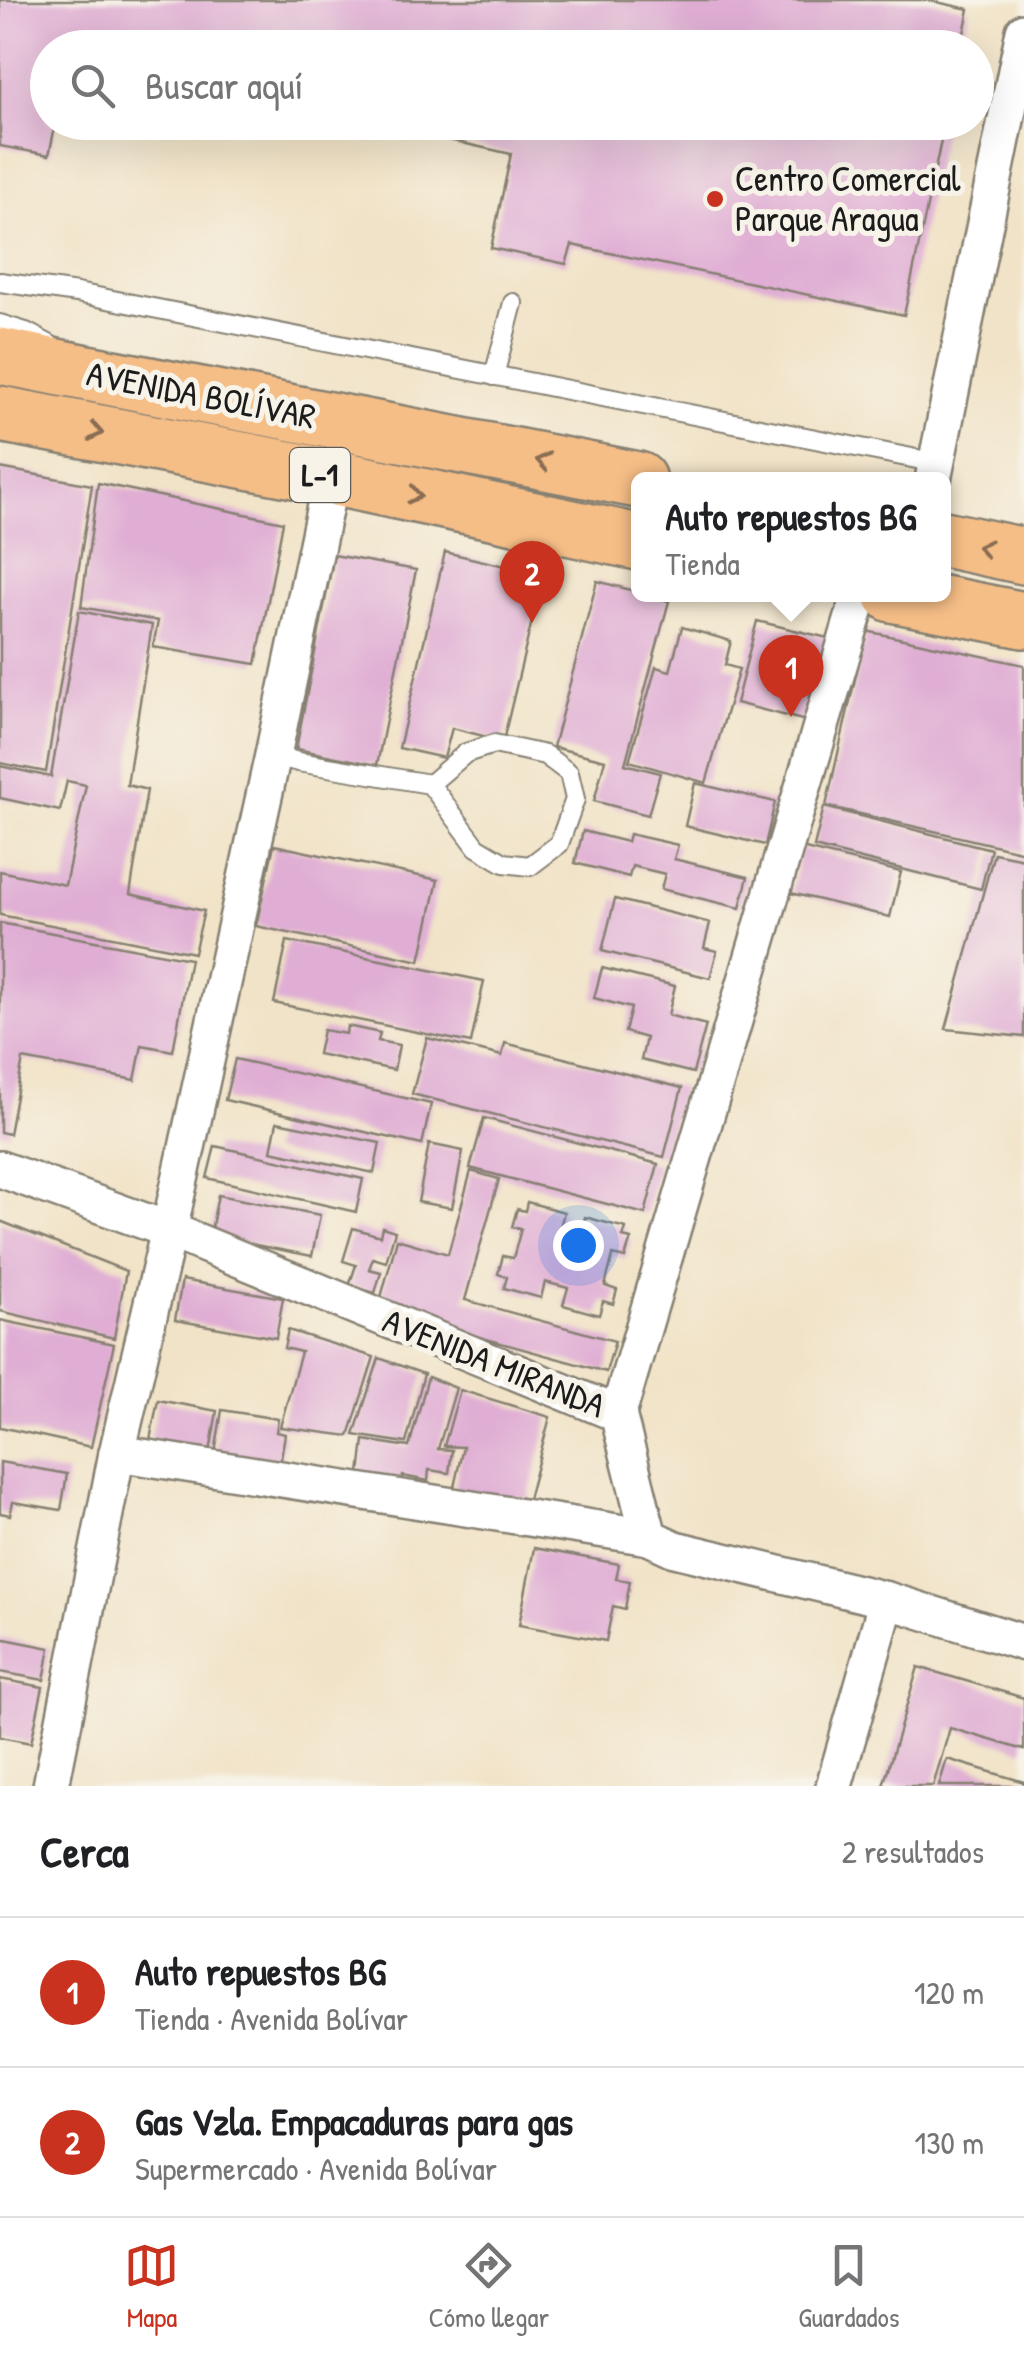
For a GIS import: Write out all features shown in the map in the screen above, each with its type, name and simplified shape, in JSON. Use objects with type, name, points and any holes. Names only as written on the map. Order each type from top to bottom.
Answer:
[{"type":"main road","name":"AVENIDA BOLÍVAR","points":[[0,356],[631,479]]},
{"type":"main road","name":"AVENIDA BOLÍVAR","points":[[0,414],[330,477],[631,541]]},
{"type":"main road","points":[[951,541],[1024,556]]},
{"type":"main road","points":[[933,602],[1024,620]]},
{"type":"street","points":[[935,471],[1012,149],[1024,31]]},
{"type":"street","points":[[51,1786],[117,1453],[273,754],[330,477]]},
{"type":"street","points":[[618,1414],[858,602]]},
{"type":"street","name":"AVENIDA MIRANDA","points":[[0,1169],[169,1230],[618,1414],[650,1537]]},
{"type":"street","points":[[117,1453],[650,1537],[675,1549],[886,1600],[1024,1643]]},
{"type":"street","points":[[834,1786],[886,1600]]},
{"type":"lane","points":[[0,282],[77,293],[494,376],[935,471]]},
{"type":"lane","points":[[494,376],[514,304]]},
{"type":"lane","points":[[0,324],[51,346],[75,371]]},
{"type":"lane","points":[[273,754],[430,784],[477,846],[504,863],[530,866],[559,844],[575,799],[570,773],[545,754],[494,744],[466,754],[430,784]]},
{"type":"building","points":[[0,0],[927,0],[969,9],[965,30],[30,30],[30,140],[52,140],[49,155],[0,146]]},
{"type":"building","name":"Centro Comercial Parque Aragua","points":[[448,140],[941,140],[904,315],[572,245],[566,264],[491,248],[511,154]]},
{"type":"building","points":[[0,468],[92,485],[46,772],[0,763]]},
{"type":"building","points":[[98,483],[283,522],[256,664],[153,647],[158,621],[81,607]]},
{"type":"building","points":[[445,552],[543,575],[503,741],[452,728],[444,758],[399,748]]},
{"type":"building","points":[[334,555],[416,570],[377,765],[296,749]]},
{"type":"building","points":[[597,581],[631,590],[631,602],[669,602],[625,764],[660,773],[648,815],[594,801],[605,760],[553,747]]},
{"type":"building","points":[[79,611],[152,625],[127,785],[147,790],[130,894],[204,911],[194,953],[0,915],[0,871],[65,885],[86,785],[67,781],[60,811],[0,798],[0,766],[51,777]]},
{"type":"building","points":[[757,621],[832,639],[810,722],[736,703]]},
{"type":"building","points":[[682,627],[731,641],[725,665],[739,669],[706,783],[629,761],[656,667],[670,671]]},
{"type":"building","points":[[866,631],[1024,665],[1024,852],[826,806]]},
{"type":"building","points":[[695,783],[775,802],[765,845],[685,826]]},
{"type":"building","points":[[824,807],[991,849],[981,889],[814,847]]},
{"type":"building","points":[[583,831],[627,842],[629,834],[678,845],[674,859],[748,877],[740,908],[661,889],[665,874],[632,866],[629,877],[575,863]]},
{"type":"building","points":[[274,845],[438,880],[420,961],[256,926]]},
{"type":"building","points":[[801,848],[901,872],[890,917],[791,893]]},
{"type":"building","points":[[994,853],[1024,859],[1024,1037],[946,1029]]},
{"type":"building","points":[[615,899],[710,923],[704,948],[717,951],[710,978],[602,951]]},
{"type":"building","points":[[0,923],[190,959],[173,1051],[142,1045],[135,1080],[23,1059],[9,1134],[0,1132]]},
{"type":"building","points":[[287,941],[484,981],[471,1043],[274,1003]]},
{"type":"building","points":[[602,968],[675,986],[668,1015],[706,1025],[693,1073],[641,1060],[646,1038],[625,1032],[631,1008],[594,998]]},
{"type":"building","points":[[347,1026],[380,1033],[378,1041],[399,1045],[394,1070],[318,1054],[323,1030],[346,1034]]},
{"type":"building","points":[[427,1038],[502,1056],[505,1043],[682,1088],[664,1157],[412,1094]]},
{"type":"building","points":[[235,1059],[431,1104],[422,1145],[225,1100]]},
{"type":"building","points":[[484,1118],[658,1164],[645,1214],[470,1168]]},
{"type":"building","points":[[277,1122],[380,1143],[374,1173],[271,1151]]},
{"type":"building","points":[[429,1144],[463,1151],[452,1208],[418,1202]]},
{"type":"building","points":[[215,1146],[363,1179],[356,1212],[207,1178]]},
{"type":"building","points":[[471,1171],[499,1179],[465,1300],[615,1341],[606,1372],[429,1323],[380,1301],[397,1239],[448,1254]]},
{"type":"building","points":[[218,1195],[320,1215],[312,1256],[210,1236]]},
{"type":"building","points":[[527,1202],[564,1212],[559,1231],[580,1237],[585,1217],[626,1228],[623,1237],[631,1239],[625,1258],[613,1255],[605,1286],[617,1290],[613,1304],[603,1301],[599,1315],[563,1305],[568,1288],[545,1282],[541,1298],[504,1288],[507,1277],[498,1274],[503,1256],[513,1258],[521,1229],[512,1227],[517,1209],[525,1211]]},
{"type":"building","points":[[0,1221],[126,1271],[114,1338],[0,1311]]},
{"type":"building","points":[[382,1227],[395,1231],[386,1262],[373,1258],[369,1269],[381,1272],[375,1293],[349,1286],[356,1265],[343,1261],[353,1228],[380,1236]]},
{"type":"building","points":[[182,1280],[283,1298],[276,1338],[175,1320]]},
{"type":"building","points":[[0,1320],[114,1344],[91,1447],[0,1427]]},
{"type":"building","points":[[288,1330],[374,1357],[349,1436],[280,1427],[301,1352],[284,1348]]},
{"type":"building","points":[[379,1358],[424,1374],[406,1443],[354,1435]]},
{"type":"building","points":[[428,1377],[456,1388],[438,1449],[452,1450],[449,1473],[429,1470],[428,1481],[403,1476],[400,1488],[359,1482],[364,1440],[409,1447]]},
{"type":"building","points":[[460,1390],[550,1417],[528,1499],[516,1497],[513,1506],[452,1496],[463,1447],[444,1446]]},
{"type":"building","points":[[158,1400],[217,1411],[210,1452],[150,1440]]},
{"type":"building","points":[[222,1410],[278,1419],[276,1432],[285,1434],[280,1464],[215,1453]]},
{"type":"building","points":[[0,1462],[67,1474],[61,1510],[13,1502],[10,1515],[0,1513]]},
{"type":"building","points":[[534,1548],[619,1564],[616,1579],[630,1581],[625,1609],[613,1606],[606,1641],[519,1625]]},
{"type":"building","points":[[0,1638],[50,1648],[44,1680],[0,1672]]},
{"type":"building","points":[[918,1667],[1024,1698],[1024,1750],[950,1728],[933,1786],[883,1786]]},
{"type":"building","points":[[0,1679],[43,1687],[31,1743],[0,1737]]},
{"type":"building","points":[[947,1759],[1024,1782],[1024,1786],[939,1786]]},
{"type":"place","name":"Centro Comercial Parque Aragua","points":[[715,199]]},
{"type":"place","name":"Gas Vzla. Empacaduras para gas","points":[[532,623]]},
{"type":"place","name":"Auto repuestos BG","points":[[791,717]]}]
